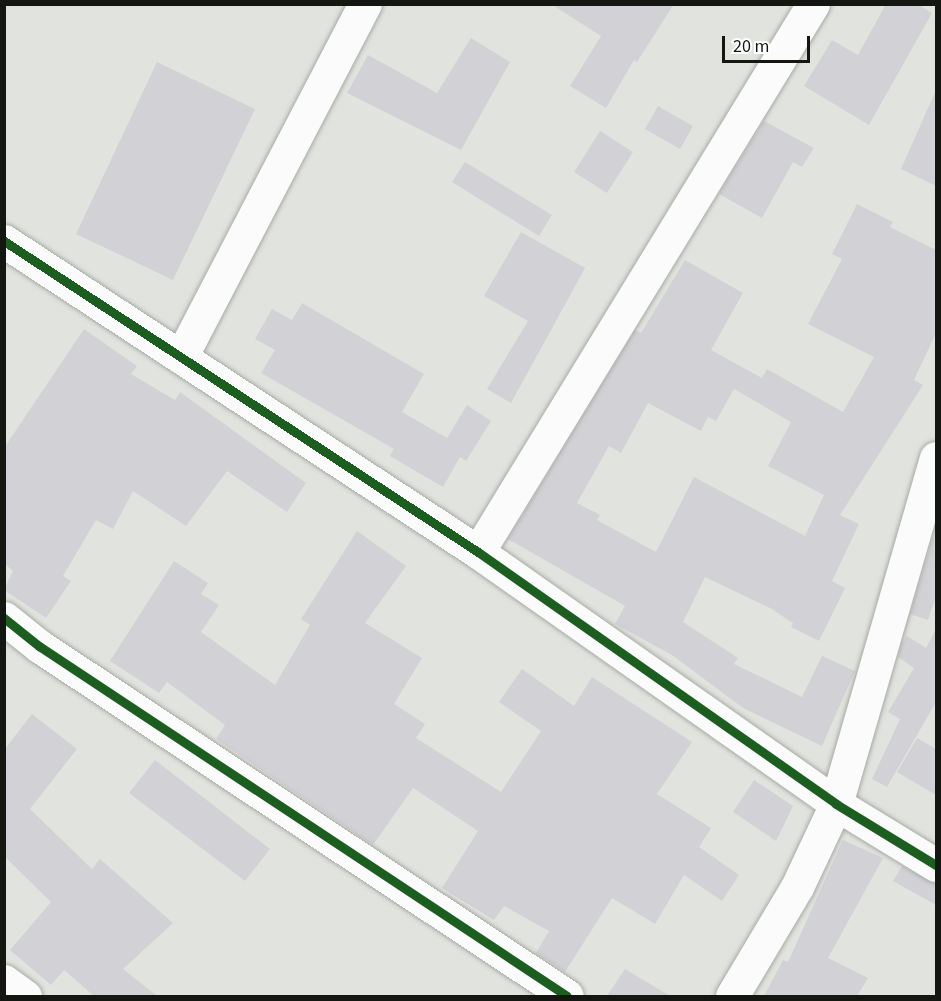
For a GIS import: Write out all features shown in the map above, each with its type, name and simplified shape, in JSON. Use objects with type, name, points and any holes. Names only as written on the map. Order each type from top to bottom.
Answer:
[{"type":"street","points":[[181,357],[365,4]]},
{"type":"street","points":[[478,552],[813,4]]},
{"type":"street","points":[[4,241],[478,552],[836,804],[936,865]]},
{"type":"street","points":[[732,996],[797,887],[836,804],[936,458]]},
{"type":"street","points":[[4,618],[39,646],[567,996]]},
{"type":"street","points":[[4,981],[26,996]]},
{"type":"building","points":[[551,4],[674,4],[637,62],[634,60],[606,108],[570,86],[601,36]]},
{"type":"building","points":[[886,4],[917,4],[932,13],[869,125],[804,86],[832,40],[858,55]]},
{"type":"building","points":[[471,38],[510,62],[461,150],[347,93],[368,55],[437,93]]},
{"type":"building","points":[[157,62],[255,109],[173,280],[76,234]]},
{"type":"building","points":[[936,90],[936,186],[901,169]]},
{"type":"building","points":[[658,106],[693,126],[680,149],[645,129]]},
{"type":"building","points":[[764,121],[814,148],[802,167],[793,162],[762,218],[719,194]]},
{"type":"building","points":[[600,131],[633,152],[607,193],[574,172]]},
{"type":"building","points":[[465,162],[552,215],[539,236],[452,182]]},
{"type":"building","points":[[857,204],[893,222],[890,227],[936,250],[936,333],[914,380],[923,385],[840,515],[859,524],[832,581],[845,588],[819,641],[791,627],[793,623],[770,608],[705,577],[683,622],[738,658],[734,664],[802,697],[822,656],[855,671],[822,746],[743,708],[672,655],[615,624],[625,606],[508,539],[635,330],[641,333],[685,260],[743,293],[711,350],[762,378],[767,369],[843,412],[874,357],[808,324],[842,259],[832,254]],"holes":[[[734,389],[791,422],[768,466],[824,495],[805,536],[694,477],[656,552],[597,520],[600,515],[577,503],[609,446],[621,453],[648,403],[701,431],[708,417],[716,421]]]},
{"type":"building","points":[[521,232],[585,268],[511,403],[487,389],[528,321],[484,296]]},
{"type":"building","points":[[302,303],[424,374],[402,412],[447,438],[467,405],[491,421],[466,461],[460,457],[443,487],[390,456],[394,449],[261,373],[275,350],[255,339],[272,309],[292,320]]},
{"type":"building","points":[[84,329],[137,366],[131,374],[175,400],[180,392],[306,483],[287,512],[227,471],[186,526],[133,491],[113,529],[96,520],[63,576],[71,581],[46,618],[4,590],[13,571],[4,563],[4,448]]},
{"type":"building","points":[[357,531],[406,566],[365,623],[422,658],[394,704],[425,724],[416,738],[501,792],[541,731],[499,702],[522,669],[574,706],[592,677],[692,742],[657,794],[711,828],[699,847],[739,875],[722,901],[684,875],[655,924],[612,898],[565,972],[536,953],[549,931],[504,906],[494,920],[442,888],[478,831],[413,788],[373,845],[216,739],[225,725],[167,682],[159,693],[110,661],[174,561],[208,583],[201,594],[219,605],[201,632],[275,685],[310,625],[301,619]]},
{"type":"building","points":[[934,534],[936,596],[928,620],[910,614]]},
{"type":"building","points":[[936,629],[936,702],[887,787],[872,779],[900,719],[888,712],[914,668],[898,657],[902,643],[907,636],[926,648]]},
{"type":"building","points":[[32,714],[77,749],[30,809],[92,869],[100,859],[173,923],[123,969],[157,996],[94,996],[64,970],[51,985],[10,950],[51,902],[4,856],[4,750]]},
{"type":"building","points":[[917,738],[936,749],[936,795],[897,772]]},
{"type":"building","points":[[155,760],[270,849],[245,881],[129,793]]},
{"type":"building","points":[[754,780],[793,806],[776,841],[733,812]]},
{"type":"building","points":[[843,840],[883,858],[828,958],[868,978],[857,996],[764,996],[783,960],[788,962]]},
{"type":"building","points":[[902,866],[936,884],[936,905],[893,881]]},
{"type":"building","points":[[625,969],[670,996],[607,996]]},
{"type":"cycle path","points":[[4,241],[478,552],[836,804],[936,865]]},
{"type":"cycle path","points":[[4,618],[39,646],[567,996]]}]
